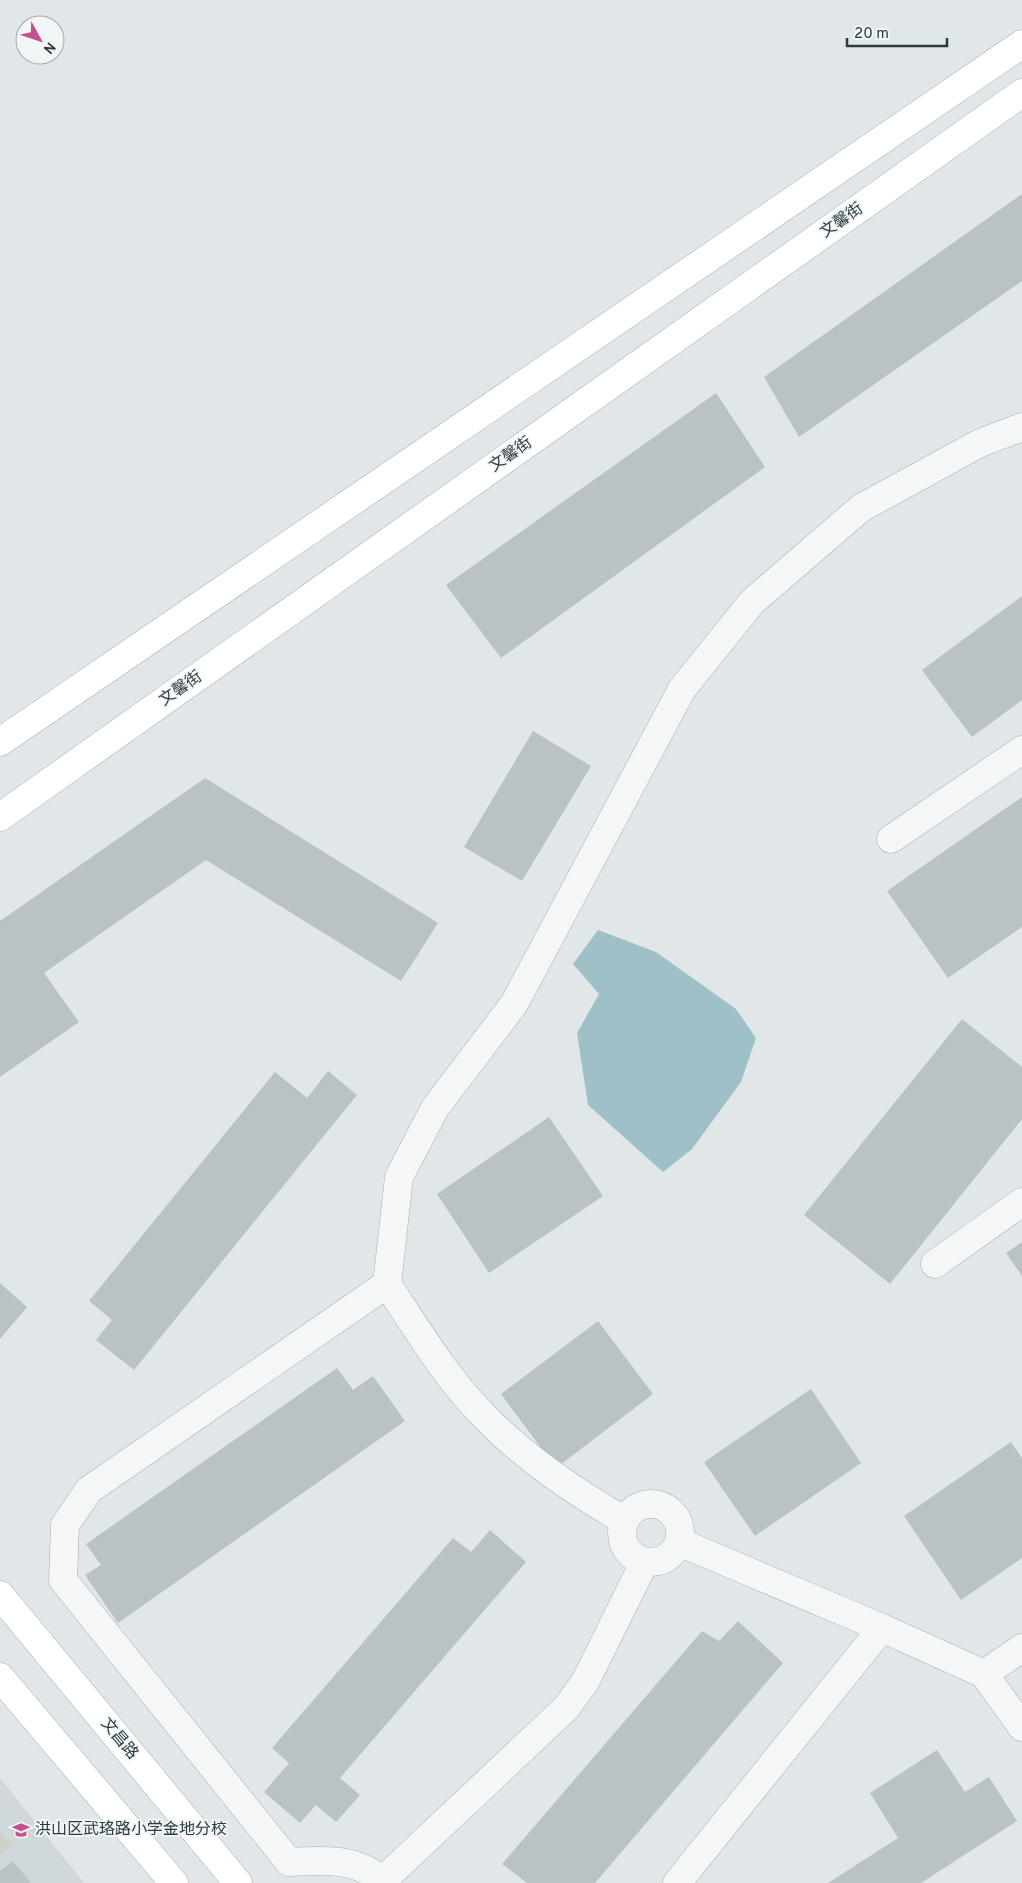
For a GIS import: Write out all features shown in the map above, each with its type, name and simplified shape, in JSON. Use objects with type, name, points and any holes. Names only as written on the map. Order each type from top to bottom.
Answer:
[{"type":"main road","points":[[0,742],[1022,44]]},
{"type":"main road","name":"文馨街","points":[[0,817],[1022,93]]},
{"type":"main road","name":"文昌路","points":[[0,1595],[238,1883]]},
{"type":"main road","points":[[0,1677],[174,1883]]},
{"type":"street","points":[[625,1521],[576,1492],[530,1457],[486,1419],[454,1381],[387,1284],[399,1177],[435,1108],[514,1004],[682,689],[752,602],[861,508],[980,443],[1022,427]]},
{"type":"street","points":[[890,839],[1022,750]]},
{"type":"street","points":[[935,1264],[1022,1202]]},
{"type":"street","points":[[387,1284],[89,1490],[65,1525],[63,1580],[290,1862],[319,1860],[345,1862],[375,1874],[382,1883],[566,1708],[585,1682],[646,1561]]},
{"type":"street","points":[[657,1504],[666,1508],[674,1515],[680,1533],[679,1542],[674,1551],[667,1557],[659,1561],[646,1561],[632,1555],[626,1548],[622,1530],[625,1521],[638,1507],[657,1504]]},
{"type":"street","points":[[679,1542],[882,1628],[984,1674],[1022,1727]]},
{"type":"street","points":[[678,1883],[882,1628]]},
{"type":"street","points":[[984,1674],[1022,1648]]},
{"type":"shaded area","name":"洪山区武珞路小学金地分校","points":[[0,1778],[84,1883],[0,1883]]},
{"type":"green space","points":[[0,1831],[11,1845],[0,1854]]},
{"type":"water","points":[[598,930],[656,952],[736,1009],[756,1038],[741,1082],[692,1149],[663,1172],[588,1105],[577,1033],[599,994],[573,964]]},
{"type":"building","points":[[1022,194],[1022,281],[799,437],[764,377]]},
{"type":"building","points":[[716,393],[765,467],[501,658],[446,585]]},
{"type":"building","points":[[1022,596],[1022,700],[972,737],[922,670]]},
{"type":"building","points":[[533,731],[591,766],[522,881],[464,847]]},
{"type":"building","points":[[205,778],[438,923],[401,981],[206,860],[44,973],[79,1022],[0,1077],[0,921]]},
{"type":"building","points":[[1022,797],[1022,927],[948,978],[887,891]]},
{"type":"building","points":[[962,1019],[1022,1067],[1022,1119],[890,1284],[804,1215]]},
{"type":"building","points":[[328,1071],[357,1095],[134,1370],[96,1340],[112,1320],[89,1301],[275,1072],[307,1098]]},
{"type":"building","points":[[549,1117],[603,1196],[489,1273],[437,1194]]},
{"type":"building","points":[[1022,1242],[1022,1276],[1006,1253]]},
{"type":"building","points":[[0,1283],[27,1307],[0,1339]]},
{"type":"building","points":[[598,1321],[653,1394],[556,1468],[501,1394]]},
{"type":"building","points":[[337,1368],[353,1390],[373,1376],[405,1421],[118,1623],[85,1575],[101,1565],[86,1544]]},
{"type":"building","points":[[811,1389],[861,1463],[755,1536],[704,1462]]},
{"type":"building","points":[[1011,1442],[1022,1458],[1022,1558],[961,1600],[904,1516]]},
{"type":"building","points":[[490,1530],[526,1562],[340,1778],[360,1795],[336,1822],[316,1805],[300,1823],[264,1792],[289,1763],[272,1748],[453,1538],[471,1552]]},
{"type":"building","points":[[738,1621],[783,1663],[595,1883],[527,1883],[502,1864],[702,1631],[719,1641]]},
{"type":"building","points":[[937,1750],[965,1792],[989,1777],[1017,1821],[921,1883],[828,1883],[898,1838],[870,1793]]},
{"type":"building","points":[[13,1861],[31,1883],[0,1883],[0,1871]]},
{"type":"place","name":"洪山区武珞路小学金地分校","points":[[21,1830]]}]
